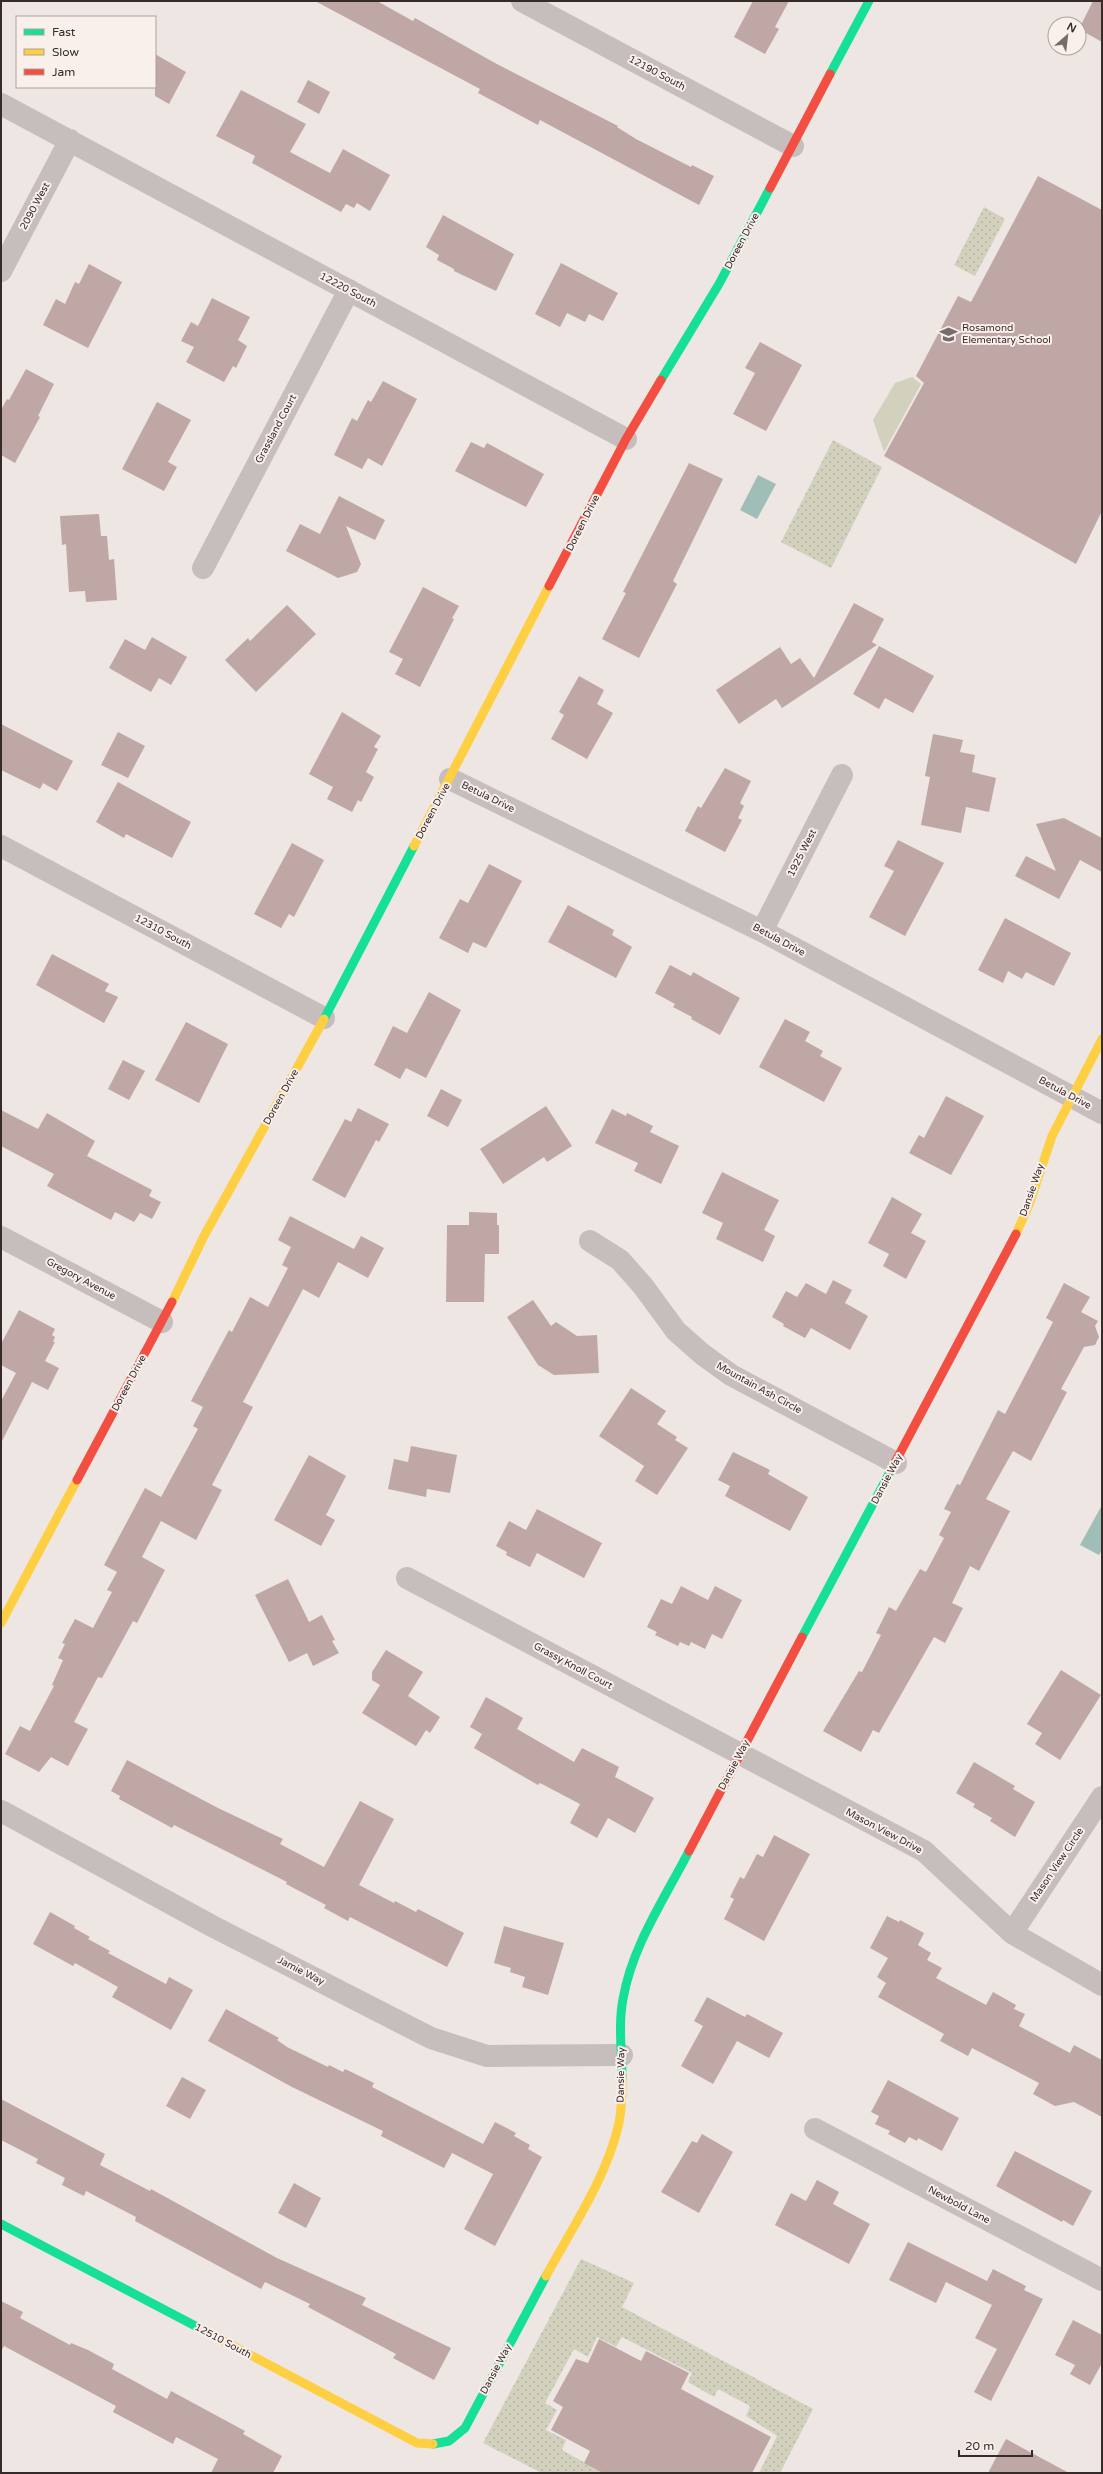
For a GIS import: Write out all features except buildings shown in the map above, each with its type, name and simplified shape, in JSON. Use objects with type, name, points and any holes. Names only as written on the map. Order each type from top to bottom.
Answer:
[{"type":"street","name":"12190 South","points":[[522,1],[793,146]]},
{"type":"street","name":"Doreen Drive","points":[[1,1623],[162,1322],[204,1236],[324,1018],[626,439],[719,284],[869,1]]},
{"type":"street","name":"12220 South","points":[[1,104],[626,439]]},
{"type":"street","name":"2090 West","points":[[1,271],[70,140]]},
{"type":"street","name":"Grassland Court","points":[[203,568],[349,290]]},
{"type":"street","name":"1925 West","points":[[762,931],[842,775]]},
{"type":"street","name":"Betula Drive","points":[[450,779],[762,931],[1102,1113]]},
{"type":"street","name":"12310 South","points":[[1,846],[324,1018]]},
{"type":"street","name":"Dansie Way","points":[[448,2443],[458,2437],[465,2428],[597,2181],[612,2146],[620,2119],[622,2056],[621,2013],[625,1985],[634,1958],[739,1754],[1013,1242],[1029,1205],[1052,1136],[1102,1039]]},
{"type":"street","name":"Gregory Avenue","points":[[1,1237],[162,1322]]},
{"type":"street","name":"Mountain Ash Circle","points":[[590,1241],[620,1260],[643,1286],[676,1331],[702,1354],[731,1375],[896,1463]]},
{"type":"street","name":"Grassy Knoll Court","points":[[408,1578],[739,1754]]},
{"type":"street","name":"Mason View Drive","points":[[739,1754],[924,1851],[1012,1933],[1102,1985]]},
{"type":"street","name":"Mason View Circle","points":[[1012,1933],[1102,1797]]},
{"type":"street","name":"Jamie Way","points":[[1,1811],[212,1926],[430,2038],[487,2056],[622,2056]]},
{"type":"street","name":"Newbold Lane","points":[[815,2129],[1102,2280]]},
{"type":"street","name":"12510 South","points":[[1,2224],[417,2443],[434,2446],[448,2443]]},
{"type":"green space","points":[[984,207],[1005,219],[975,276],[954,265]]},
{"type":"green space","points":[[912,377],[921,384],[884,452],[873,420],[895,383]]},
{"type":"green space","points":[[833,440],[882,467],[831,568],[781,542]]},
{"type":"green space","points":[[581,2259],[634,2283],[622,2307],[813,2409],[780,2473],[759,2473],[777,2436],[746,2416],[750,2406],[718,2389],[714,2397],[688,2382],[692,2373],[622,2337],[616,2347],[597,2337],[588,2357],[574,2349],[545,2403],[557,2410],[546,2430],[566,2440],[562,2450],[603,2473],[542,2473],[483,2443]]},
{"type":"water","points":[[758,475],[776,484],[757,519],[740,510]]},
{"type":"water","points":[[1102,1505],[1102,1550],[1099,1555],[1080,1545]]},
{"type":"traffic: fast","points":[[830,74],[869,1]]},
{"type":"traffic: fast","points":[[661,380],[719,284],[770,188]]},
{"type":"traffic: fast","points":[[324,1019],[414,846]]},
{"type":"traffic: fast","points":[[802,1637],[891,1470]]},
{"type":"traffic: fast","points":[[622,2079],[621,2019],[627,1979],[650,1923],[689,1851]]},
{"type":"traffic: fast","points":[[1,2224],[203,2330]]},
{"type":"traffic: fast","points":[[433,2444],[449,2441],[465,2428],[546,2276]]},
{"type":"traffic: slow","points":[[414,846],[549,586]]},
{"type":"traffic: slow","points":[[172,1302],[204,1236],[324,1019]]},
{"type":"traffic: slow","points":[[1016,1234],[1029,1205],[1052,1136],[1102,1039]]},
{"type":"traffic: slow","points":[[1,1623],[77,1480]]},
{"type":"traffic: slow","points":[[546,2276],[587,2203],[605,2165],[619,2121],[622,2103],[622,2079]]},
{"type":"traffic: slow","points":[[203,2330],[417,2443],[433,2444]]},
{"type":"traffic: jam","points":[[770,188],[830,74]]},
{"type":"traffic: jam","points":[[549,586],[626,439],[661,380]]},
{"type":"traffic: jam","points":[[891,1470],[1016,1234]]},
{"type":"traffic: jam","points":[[77,1480],[172,1302]]},
{"type":"traffic: jam","points":[[689,1851],[802,1637]]},
{"type":"place","name":"Rosamond Elementary School","points":[[949,334]]}]
